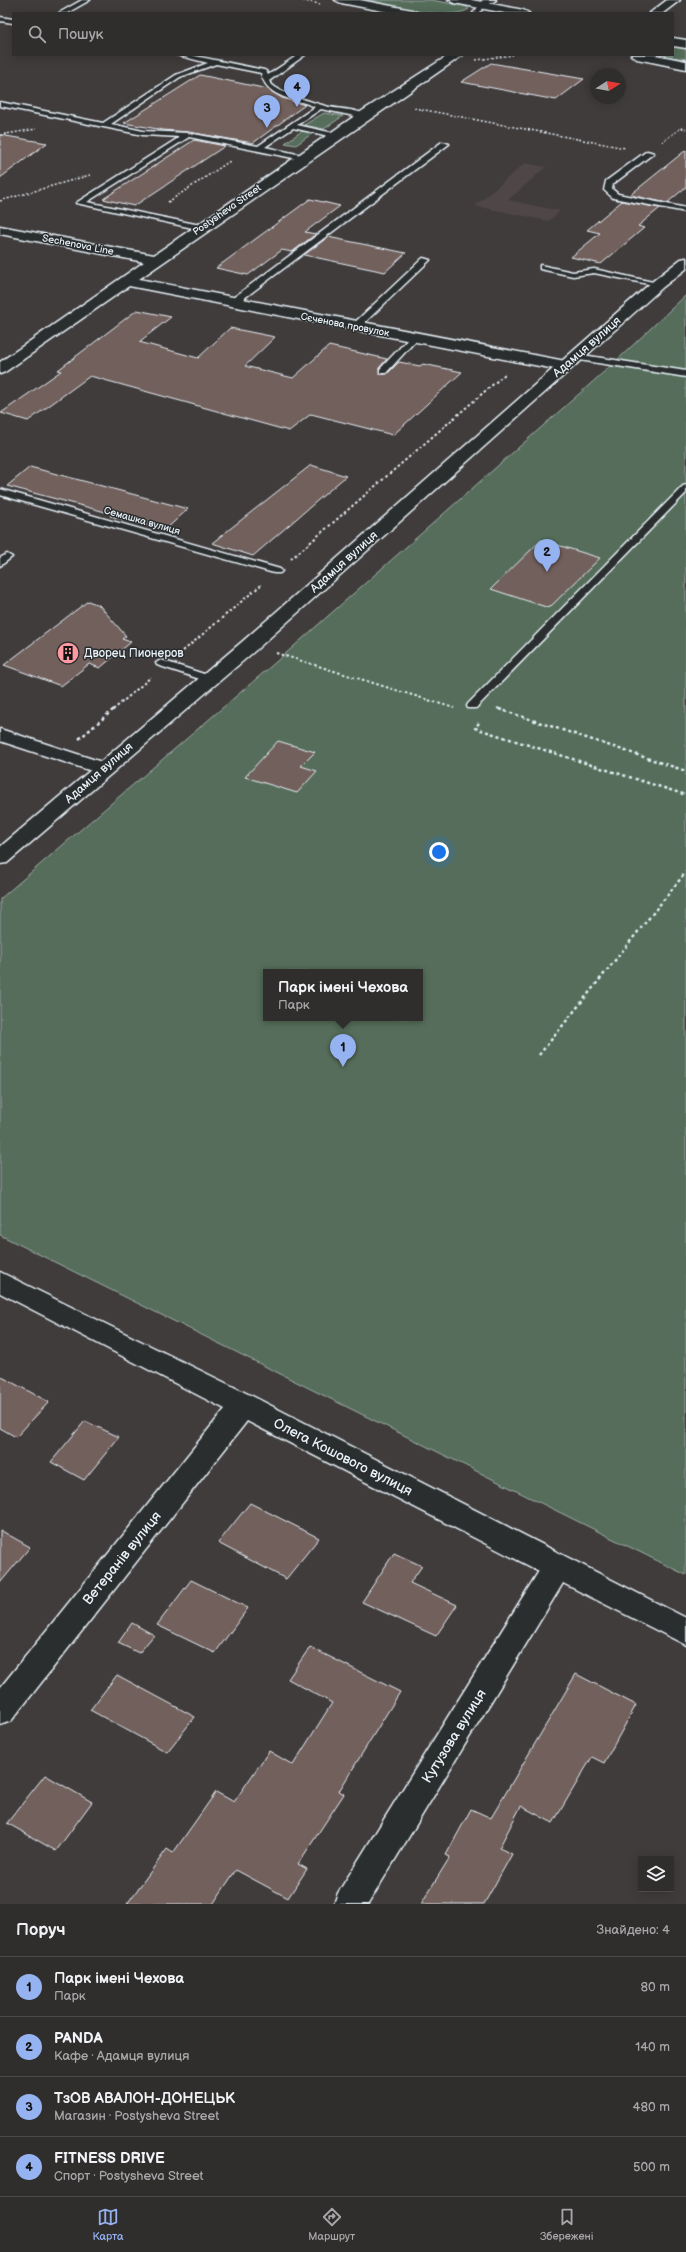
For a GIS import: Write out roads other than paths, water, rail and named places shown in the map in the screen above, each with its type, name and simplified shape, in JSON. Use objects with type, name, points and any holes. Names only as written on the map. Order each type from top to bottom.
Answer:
[{"type":"street","points":[[341,0],[407,12]]},
{"type":"street","points":[[454,0],[517,12]]},
{"type":"street","points":[[657,12],[674,0]]},
{"type":"street","points":[[674,42],[686,44]]},
{"type":"street","name":"Postysheva Street","points":[[0,369],[368,113],[455,56]]},
{"type":"street","points":[[643,56],[684,64]]},
{"type":"street","name":"Sechenova Line","points":[[0,230],[156,260]]},
{"type":"street","name":"Адамця вулиця","points":[[0,858],[209,679],[658,284],[686,262]]},
{"type":"street","name":"Сєченова провулок","points":[[126,281],[232,303],[523,358],[570,361]]},
{"type":"street","points":[[0,735],[104,770]]},
{"type":"street","name":"Олега Кошового вулиця","points":[[0,1282],[686,1632]]},
{"type":"street","name":"Ветеранів вулиця","points":[[0,1711],[244,1406]]},
{"type":"street","name":"Кутузова вулиця","points":[[350,1904],[557,1567]]},
{"type":"lane","points":[[64,12],[87,0]]},
{"type":"lane","points":[[0,18],[12,21]]},
{"type":"lane","points":[[185,56],[264,72],[267,84],[277,92],[311,102],[320,107],[368,113]]},
{"type":"lane","points":[[266,80],[301,56]]},
{"type":"lane","points":[[105,125],[178,76],[217,62]]},
{"type":"lane","points":[[0,104],[143,133],[188,135],[303,158]]},
{"type":"lane","points":[[259,148],[320,107]]},
{"type":"lane","points":[[291,126],[335,136]]},
{"type":"lane","points":[[188,135],[80,203],[202,228]]},
{"type":"lane","points":[[232,303],[445,144]]},
{"type":"lane","points":[[650,153],[609,184],[608,190],[616,196],[686,210]]},
{"type":"lane","points":[[355,326],[426,260]]},
{"type":"lane","points":[[543,267],[573,274],[594,271],[658,284]]},
{"type":"lane","points":[[383,371],[414,338]]},
{"type":"lane","points":[[570,361],[686,374]]},
{"type":"lane","points":[[472,706],[686,488]]},
{"type":"lane","name":"Семашка вулиця","points":[[0,492],[277,571]]},
{"type":"lane","points":[[161,663],[209,679]]},
{"type":"place","name":"FITNESS DRIVE","points":[[297,107]]},
{"type":"place","name":"ТзОВ АВАЛОН-ДОНЕЦЬК","points":[[267,128]]},
{"type":"place","name":"PANDA","points":[[547,572]]},
{"type":"place","name":"Дворец Пионеров","points":[[68,653]]},
{"type":"place","name":"Парк імені Чехова","points":[[343,1067]]}]
